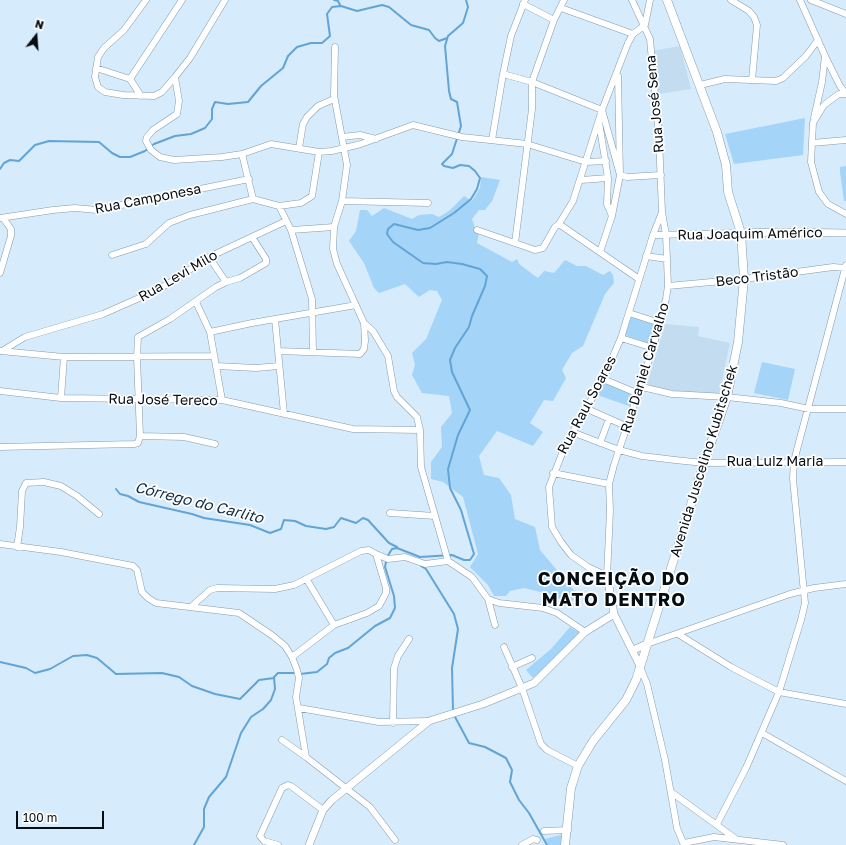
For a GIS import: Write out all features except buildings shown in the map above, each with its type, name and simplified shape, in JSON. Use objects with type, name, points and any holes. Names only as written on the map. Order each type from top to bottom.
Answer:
[{"type":"main road","name":"Avenida Juscelino Kubitschek","points":[[565,845],[568,830],[571,788],[578,766],[593,741],[626,700],[636,680],[726,397],[738,342],[744,279],[741,233],[728,192],[726,165],[717,132],[667,0]]},
{"type":"street","points":[[146,0],[124,30],[104,48],[98,57],[96,77],[98,87],[105,92],[140,96],[159,94],[190,58],[225,0]]},
{"type":"street","points":[[130,79],[182,0]]},
{"type":"street","points":[[515,243],[532,109],[532,82],[554,20],[564,0]]},
{"type":"street","name":"Rua José Sena","points":[[632,0],[645,25],[650,39],[662,212]]},
{"type":"street","points":[[477,230],[541,250],[554,227],[559,224],[573,201],[581,180],[602,110],[633,34],[645,25],[650,0]]},
{"type":"street","points":[[731,0],[749,11],[754,17],[757,25],[752,80]]},
{"type":"street","points":[[800,0],[825,56],[846,94],[839,94],[824,105],[812,123]]},
{"type":"street","points":[[811,0],[846,14]]},
{"type":"street","points":[[492,140],[511,36],[524,2],[554,20]]},
{"type":"street","points":[[561,8],[633,34]]},
{"type":"street","points":[[700,85],[725,79],[776,81],[783,78],[796,67],[818,40]]},
{"type":"street","points":[[278,351],[360,354],[364,349],[364,323],[337,264],[333,249],[334,227],[342,201],[347,165],[334,99],[335,47]]},
{"type":"street","points":[[825,56],[822,82],[812,123],[811,162],[819,192],[828,204],[846,214]]},
{"type":"street","points":[[96,68],[130,79],[140,96]]},
{"type":"street","points":[[600,252],[612,216],[620,174],[618,73]]},
{"type":"street","points":[[503,74],[532,82],[602,110]]},
{"type":"street","points":[[175,77],[179,101],[177,114],[149,134],[146,141],[151,150],[160,157],[174,160],[222,158],[242,154],[271,144],[319,152],[344,149],[413,125],[462,137],[527,144],[586,162],[606,161]]},
{"type":"street","points":[[299,148],[303,124],[307,116],[318,106],[334,99]]},
{"type":"street","points":[[602,110],[620,174]]},
{"type":"street","points":[[599,121],[608,178],[607,204],[612,216]]},
{"type":"street","points":[[342,137],[360,135],[376,139]]},
{"type":"street","points":[[812,143],[846,140]]},
{"type":"street","points":[[112,255],[146,244],[163,227],[176,220],[253,199],[279,206],[301,203],[312,196],[319,152]]},
{"type":"street","points":[[242,154],[253,199]]},
{"type":"street","points":[[620,174],[627,177],[660,175]]},
{"type":"street","points":[[581,180],[608,178]]},
{"type":"street","name":"Rua Camponesa","points":[[2,218],[75,208],[97,210],[248,179]]},
{"type":"street","points":[[342,201],[428,203]]},
{"type":"street","points":[[279,206],[292,230],[312,299],[313,352]]},
{"type":"street","name":"Rua Daniel Carvalho","points":[[607,576],[610,511],[609,484],[654,348],[668,286],[666,235],[662,212]]},
{"type":"street","name":"Rua Raul Soares","points":[[607,576],[588,567],[571,555],[552,527],[548,487],[572,432],[603,379],[621,338],[646,256],[662,212]]},
{"type":"street","points":[[0,273],[11,236],[11,229],[2,218]]},
{"type":"street","name":"Rua Levi Milo","points":[[1,351],[25,337],[102,314],[146,296],[209,257],[286,221]]},
{"type":"street","points":[[559,224],[639,279]]},
{"type":"street","points":[[292,230],[334,227]]},
{"type":"street","name":"Rua Joaquim Américo","points":[[653,235],[778,232],[846,233]]},
{"type":"street","points":[[0,447],[134,444],[139,441],[137,340],[141,334],[170,319],[216,287],[240,278],[266,263],[266,259],[252,237]]},
{"type":"street","points":[[646,256],[666,259]]},
{"type":"street","points":[[209,257],[226,282]]},
{"type":"street","name":"Beco Tristão","points":[[668,286],[744,279],[833,267],[846,267]]},
{"type":"street","points":[[717,824],[762,733],[779,692],[802,620],[805,603],[793,479],[794,461],[846,267]]},
{"type":"street","points":[[196,302],[210,332],[222,400]]},
{"type":"street","points":[[210,332],[356,305]]},
{"type":"street","points":[[629,313],[660,323]]},
{"type":"street","points":[[275,319],[284,414]]},
{"type":"street","points":[[364,323],[373,330],[388,356],[394,391],[397,397],[417,417],[420,430],[421,467],[448,559],[472,577],[488,599],[495,625]]},
{"type":"street","points":[[621,338],[654,348]]},
{"type":"street","points":[[365,341],[380,341]]},
{"type":"street","points":[[1,351],[64,357],[214,356]]},
{"type":"street","points":[[61,398],[64,357]]},
{"type":"street","points":[[217,366],[256,368],[279,366]]},
{"type":"street","points":[[603,379],[639,394]]},
{"type":"street","points":[[642,387],[672,394],[726,397],[781,403],[809,409],[846,409]]},
{"type":"street","name":"Rua José Tereco","points":[[0,391],[61,398],[138,400],[179,398],[222,400],[353,429],[420,430]]},
{"type":"street","points":[[585,408],[628,427]]},
{"type":"street","points":[[600,443],[609,419]]},
{"type":"street","name":"Rua Luiz Maria","points":[[572,432],[619,450],[642,456],[704,463],[794,461],[846,462]]},
{"type":"street","points":[[140,436],[184,437],[215,444]]},
{"type":"street","points":[[553,473],[609,484]]},
{"type":"street","points":[[17,547],[20,527],[22,491],[26,483],[44,482],[61,486],[77,496],[99,514]]},
{"type":"street","points":[[390,514],[435,516]]},
{"type":"street","points":[[0,544],[61,552],[133,566],[137,570],[142,592],[148,598],[162,604],[192,606],[240,613],[285,646],[292,657],[299,678],[296,697],[306,757]]},
{"type":"street","points":[[192,606],[204,594],[217,588],[275,589],[306,580],[361,551],[373,552],[386,558],[405,558],[425,564],[448,559]]},
{"type":"street","points":[[292,657],[334,625],[368,613],[379,606],[386,593],[386,588],[373,552]]},
{"type":"street","points":[[607,576],[614,614],[624,636],[633,650],[647,684],[671,792],[677,828],[684,844],[714,837],[783,845]]},
{"type":"street","points":[[306,580],[334,625]]},
{"type":"street","points":[[633,650],[804,590],[846,584]]},
{"type":"street","points":[[488,599],[499,603],[542,608],[557,613],[585,632]]},
{"type":"street","points":[[299,708],[379,722],[393,723],[429,721],[458,712],[534,683],[585,632],[614,614]]},
{"type":"street","points":[[678,634],[731,667],[779,692],[846,704]]},
{"type":"street","points":[[393,723],[394,668],[398,656],[409,639]]},
{"type":"street","points":[[504,647],[522,688],[541,744],[547,750],[578,766]]},
{"type":"street","points":[[512,667],[532,658]]},
{"type":"street","points":[[309,845],[323,810],[347,787],[429,721]]},
{"type":"street","points":[[762,733],[846,781]]},
{"type":"street","points":[[282,740],[347,787],[378,815],[395,840]]},
{"type":"street","points":[[278,845],[264,841],[260,836],[282,788],[288,785],[291,786],[323,810]]},
{"type":"street","points":[[671,792],[744,845]]},
{"type":"street","points":[[544,830],[568,830]]},
{"type":"street","points":[[522,845],[533,839],[537,840]]},
{"type":"shaded area","points":[[680,46],[691,89],[658,94],[652,51]]},
{"type":"shaded area","points":[[805,118],[803,155],[734,164],[725,134]]},
{"type":"shaded area","points":[[846,166],[846,201],[844,201],[840,167]]},
{"type":"shaded area","points":[[481,177],[500,180],[492,201],[485,210],[479,210],[472,219],[476,231],[479,233],[477,243],[512,262],[517,259],[519,264],[538,278],[544,271],[554,273],[565,260],[577,266],[586,266],[603,275],[610,271],[613,275],[614,283],[605,294],[583,346],[572,353],[562,370],[566,378],[553,401],[544,400],[530,423],[543,432],[533,446],[497,431],[479,456],[484,475],[499,478],[511,495],[515,519],[535,527],[540,550],[578,595],[570,603],[549,594],[524,588],[510,591],[506,596],[494,596],[488,585],[470,567],[478,554],[463,497],[443,482],[431,479],[431,462],[442,447],[441,427],[452,413],[449,396],[422,393],[412,375],[415,365],[412,353],[426,339],[442,300],[437,291],[430,290],[419,297],[405,284],[379,293],[374,288],[364,263],[349,241],[356,231],[360,210],[367,210],[372,216],[384,208],[412,219],[419,215],[432,214],[439,217],[449,211],[464,196],[472,201],[480,188]]},
{"type":"shaded area","points":[[631,317],[656,325],[650,344],[625,335]]},
{"type":"shaded area","points":[[665,324],[699,327],[698,336],[730,343],[719,394],[665,390],[647,385]]},
{"type":"shaded area","points":[[762,362],[795,369],[788,400],[754,393]]},
{"type":"shaded area","points":[[605,383],[632,394],[635,398],[632,407],[597,395]]},
{"type":"shaded area","points":[[570,627],[580,633],[533,678],[526,670],[551,649]]},
{"type":"shaded area","points":[[564,834],[562,845],[548,845],[545,839]]},
{"type":"waterway","points":[[334,0],[338,1],[340,5]]},
{"type":"waterway","points":[[300,674],[317,672],[327,664],[329,658],[335,653],[348,648],[375,626],[390,618],[395,608],[394,596],[385,567],[387,557],[392,549],[397,548],[420,557],[452,555],[464,560],[470,560],[474,554],[461,510],[450,488],[448,469],[458,435],[470,410],[452,372],[450,360],[455,348],[469,327],[472,316],[485,286],[487,276],[480,269],[462,264],[447,262],[436,264],[423,263],[393,242],[387,234],[388,229],[394,224],[418,230],[430,228],[454,213],[471,199],[477,189],[480,178],[469,166],[460,165],[453,168],[442,164],[452,154],[461,126],[457,102],[451,99],[449,91],[445,46],[448,36],[463,23],[468,7],[466,0]]},
{"type":"waterway","points":[[0,169],[4,163],[10,160],[19,161],[35,145],[49,141],[99,142],[112,153],[120,157],[130,157],[145,151],[154,144],[175,136],[191,134],[205,128],[212,119],[212,109],[215,102],[228,104],[248,102],[261,86],[283,68],[288,56],[297,47],[311,43],[322,43],[330,36],[327,14],[332,7],[341,6],[357,11],[382,5],[389,7],[411,25],[429,30],[439,41],[447,38]]},
{"type":"waterway","name":"Córrego do Carlito","points":[[116,489],[120,494],[128,496],[139,502],[204,518],[250,525],[270,533],[281,529],[284,520],[295,521],[306,526],[326,529],[334,527],[341,518],[356,523],[363,518],[368,520],[389,543],[397,547]]},
{"type":"waterway","points":[[421,566],[426,569],[454,614],[458,629],[452,668],[453,711]]},
{"type":"waterway","points":[[0,662],[26,668],[35,673],[50,669],[73,656],[87,655],[97,658],[116,674],[162,673],[179,677],[192,686],[215,694],[240,699],[259,680],[274,678]]},
{"type":"waterway","points":[[194,845],[204,827],[204,809],[209,797],[226,777],[241,733],[251,717],[263,709],[271,700],[275,689],[274,677],[278,673],[296,673]]},
{"type":"waterway","points":[[454,715],[469,743],[485,747],[506,758],[512,770],[510,782],[519,800],[529,813],[547,845]]},
{"type":"district","name":"CONCEIÇÃO DO MATO DENTRO","points":[[614,589]]}]
